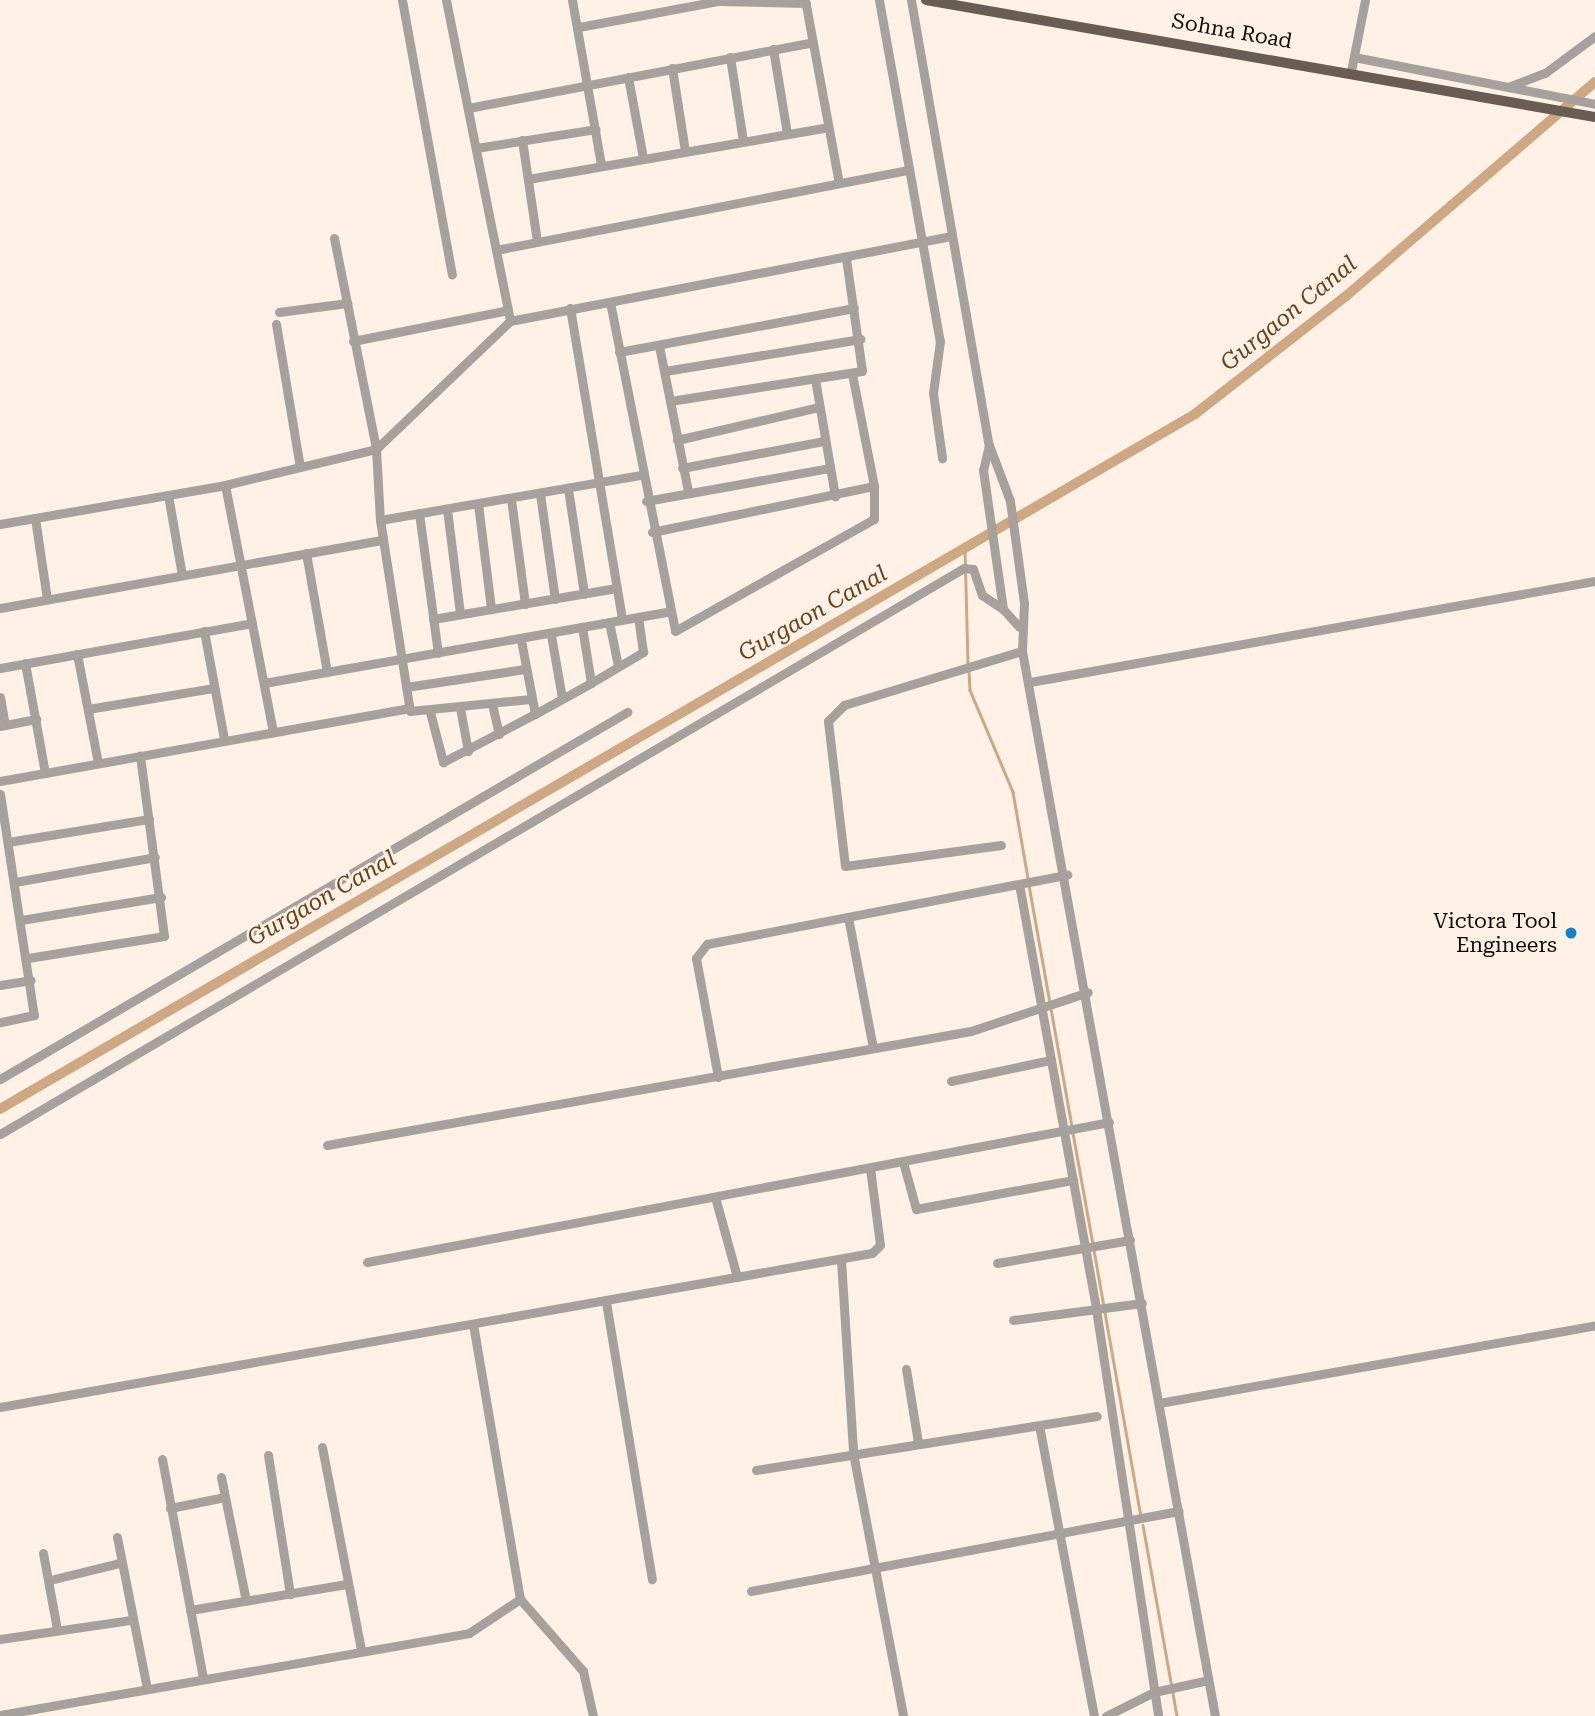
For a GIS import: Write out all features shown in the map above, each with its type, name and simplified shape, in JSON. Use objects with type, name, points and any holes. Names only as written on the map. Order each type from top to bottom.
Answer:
[{"type":"main road","name":"Sohna Road","points":[[926,0],[1351,71],[1531,108],[1595,117]]},
{"type":"street","points":[[402,0],[452,274]]},
{"type":"street","points":[[446,0],[510,321]]},
{"type":"street","points":[[572,0],[579,27],[601,164]]},
{"type":"street","points":[[879,0],[940,341],[933,393],[943,458]]},
{"type":"street","points":[[911,0],[989,445],[1010,501],[1024,612],[1019,627],[1022,651],[1067,875],[1215,1716]]},
{"type":"street","points":[[1351,71],[1365,0]]},
{"type":"street","points":[[579,27],[718,1],[806,2],[839,183]]},
{"type":"street","points":[[1507,88],[1545,73],[1595,36]]},
{"type":"street","points":[[468,108],[813,42]]},
{"type":"street","points":[[773,49],[787,134]]},
{"type":"street","points":[[730,57],[743,141]]},
{"type":"street","points":[[1354,57],[1591,104]]},
{"type":"street","points":[[672,68],[685,151]]},
{"type":"street","points":[[628,77],[643,158]]},
{"type":"street","points":[[528,178],[828,127]]},
{"type":"street","points":[[476,148],[596,129]]},
{"type":"street","points":[[522,140],[537,242]]},
{"type":"street","points":[[496,250],[908,170]]},
{"type":"street","points":[[0,524],[225,485],[376,449],[510,321],[846,259],[952,236]]},
{"type":"street","points":[[334,238],[376,449],[380,520],[409,708],[412,714],[530,699]]},
{"type":"street","points":[[670,401],[852,374],[865,364],[846,259]]},
{"type":"street","points":[[610,302],[652,533],[673,630],[684,629],[870,523],[877,514],[852,374]]},
{"type":"street","points":[[279,312],[347,303]]},
{"type":"street","points":[[570,308],[622,619]]},
{"type":"street","points":[[620,352],[855,308]]},
{"type":"street","points":[[353,341],[508,310]]},
{"type":"street","points":[[276,324],[300,467]]},
{"type":"street","points":[[665,371],[860,339]]},
{"type":"street","points":[[659,346],[688,491]]},
{"type":"street","points":[[816,379],[835,496]]},
{"type":"street","points":[[677,440],[819,407]]},
{"type":"street","points":[[682,468],[824,441]]},
{"type":"street","points":[[989,445],[983,470],[1003,609]]},
{"type":"street","points":[[646,500],[830,468]]},
{"type":"street","points":[[380,520],[641,475]]},
{"type":"street","points":[[225,485],[273,732]]},
{"type":"street","points":[[652,533],[874,486]]},
{"type":"street","points":[[568,489],[584,594]]},
{"type":"street","points":[[540,494],[555,599]]},
{"type":"street","points":[[169,495],[181,575]]},
{"type":"street","points":[[511,499],[525,604]]},
{"type":"street","points":[[478,504],[491,609]]},
{"type":"street","points":[[447,509],[460,614]]},
{"type":"street","points":[[419,513],[438,653]]},
{"type":"street","points":[[35,518],[47,599]]},
{"type":"street","points":[[0,608],[383,540]]},
{"type":"street","points":[[306,553],[327,672]]},
{"type":"street","points":[[0,1134],[968,567],[982,595],[1003,609],[1019,627]]},
{"type":"street","points":[[1030,682],[1595,580]]},
{"type":"street","points":[[432,619],[616,589]]},
{"type":"street","points":[[264,683],[551,635],[668,612]]},
{"type":"street","points":[[430,712],[439,760],[468,751],[643,652],[638,617]]},
{"type":"street","points":[[609,622],[618,666]]},
{"type":"street","points":[[0,668],[252,623]]},
{"type":"street","points":[[582,628],[591,682]]},
{"type":"street","points":[[204,631],[225,739]]},
{"type":"street","points":[[551,635],[562,698]]},
{"type":"street","points":[[521,640],[530,699],[535,714]]},
{"type":"street","points":[[1002,845],[852,868],[841,858],[827,731],[831,713],[1022,651]]},
{"type":"street","points":[[77,654],[98,763]]},
{"type":"street","points":[[25,663],[45,773]]},
{"type":"street","points":[[406,687],[525,669]]},
{"type":"street","points":[[88,709],[214,688]]},
{"type":"street","points":[[0,697],[3,726],[36,719]]},
{"type":"street","points":[[492,704],[499,734]]},
{"type":"street","points":[[0,781],[409,708]]},
{"type":"street","points":[[460,708],[468,751]]},
{"type":"street","points":[[0,1079],[627,712]]},
{"type":"street","points":[[28,958],[164,936],[161,897],[140,756]]},
{"type":"street","points":[[0,794],[32,980],[34,1015],[0,1022]]},
{"type":"street","points":[[8,842],[149,819]]},
{"type":"street","points":[[15,882],[155,857]]},
{"type":"street","points":[[718,1077],[696,958],[701,947],[1067,875]]},
{"type":"street","points":[[1027,882],[1051,1060],[1070,1130],[1073,1180],[1091,1247],[1102,1309],[1127,1520],[1158,1716]]},
{"type":"street","points":[[21,920],[161,897]]},
{"type":"street","points":[[848,916],[873,1048]]},
{"type":"street","points":[[0,985],[32,980]]},
{"type":"street","points":[[327,1145],[873,1048],[1044,1012],[1088,992]]},
{"type":"street","points":[[951,1081],[1051,1060]]},
{"type":"street","points":[[367,1262],[1109,1122]]},
{"type":"street","points":[[904,1162],[916,1209],[1073,1180]]},
{"type":"street","points":[[0,1407],[606,1302],[841,1259],[878,1249],[870,1168]]},
{"type":"street","points":[[715,1197],[737,1277]]},
{"type":"street","points":[[997,1263],[1130,1240]]},
{"type":"street","points":[[841,1259],[853,1453],[903,1716]]},
{"type":"street","points":[[606,1302],[652,1579]]},
{"type":"street","points":[[1013,1320],[1142,1303]]},
{"type":"street","points":[[473,1324],[520,1599],[583,1671],[593,1716]]},
{"type":"street","points":[[1160,1403],[1595,1325]]},
{"type":"street","points":[[906,1369],[918,1442]]},
{"type":"street","points":[[756,1470],[918,1442],[1097,1416]]},
{"type":"street","points":[[1039,1425],[1094,1716]]},
{"type":"street","points":[[322,1447],[361,1650]]},
{"type":"street","points":[[268,1455],[290,1594]]},
{"type":"street","points":[[162,1459],[203,1678]]},
{"type":"street","points":[[221,1477],[246,1601]]},
{"type":"street","points":[[170,1508],[225,1497]]},
{"type":"street","points":[[751,1591],[1179,1511]]},
{"type":"street","points":[[117,1537],[130,1620],[147,1689]]},
{"type":"street","points":[[43,1553],[57,1629]]},
{"type":"street","points":[[50,1580],[120,1563]]},
{"type":"street","points":[[190,1610],[347,1584]]},
{"type":"street","points":[[0,1715],[36,1713],[203,1678],[469,1633],[520,1599]]},
{"type":"street","points":[[0,1626],[1,1639],[130,1620]]},
{"type":"street","points":[[1106,1716],[1154,1692],[1208,1680]]},
{"type":"waterway","name":"Gurgaon Canal","points":[[0,1109],[1195,414],[1345,297],[1595,82]]},
{"type":"waterway","points":[[965,549],[968,664]]},
{"type":"waterway","points":[[969,671],[970,690],[1013,792],[1028,878]]},
{"type":"waterway","points":[[1029,885],[1072,1126]]},
{"type":"waterway","points":[[1073,1133],[1093,1244]]},
{"type":"waterway","points":[[1094,1250],[1141,1516]]},
{"type":"waterway","points":[[1143,1525],[1177,1716]]},
{"type":"place","name":"Victora Tool Engineers","points":[[1571,933]]}]
